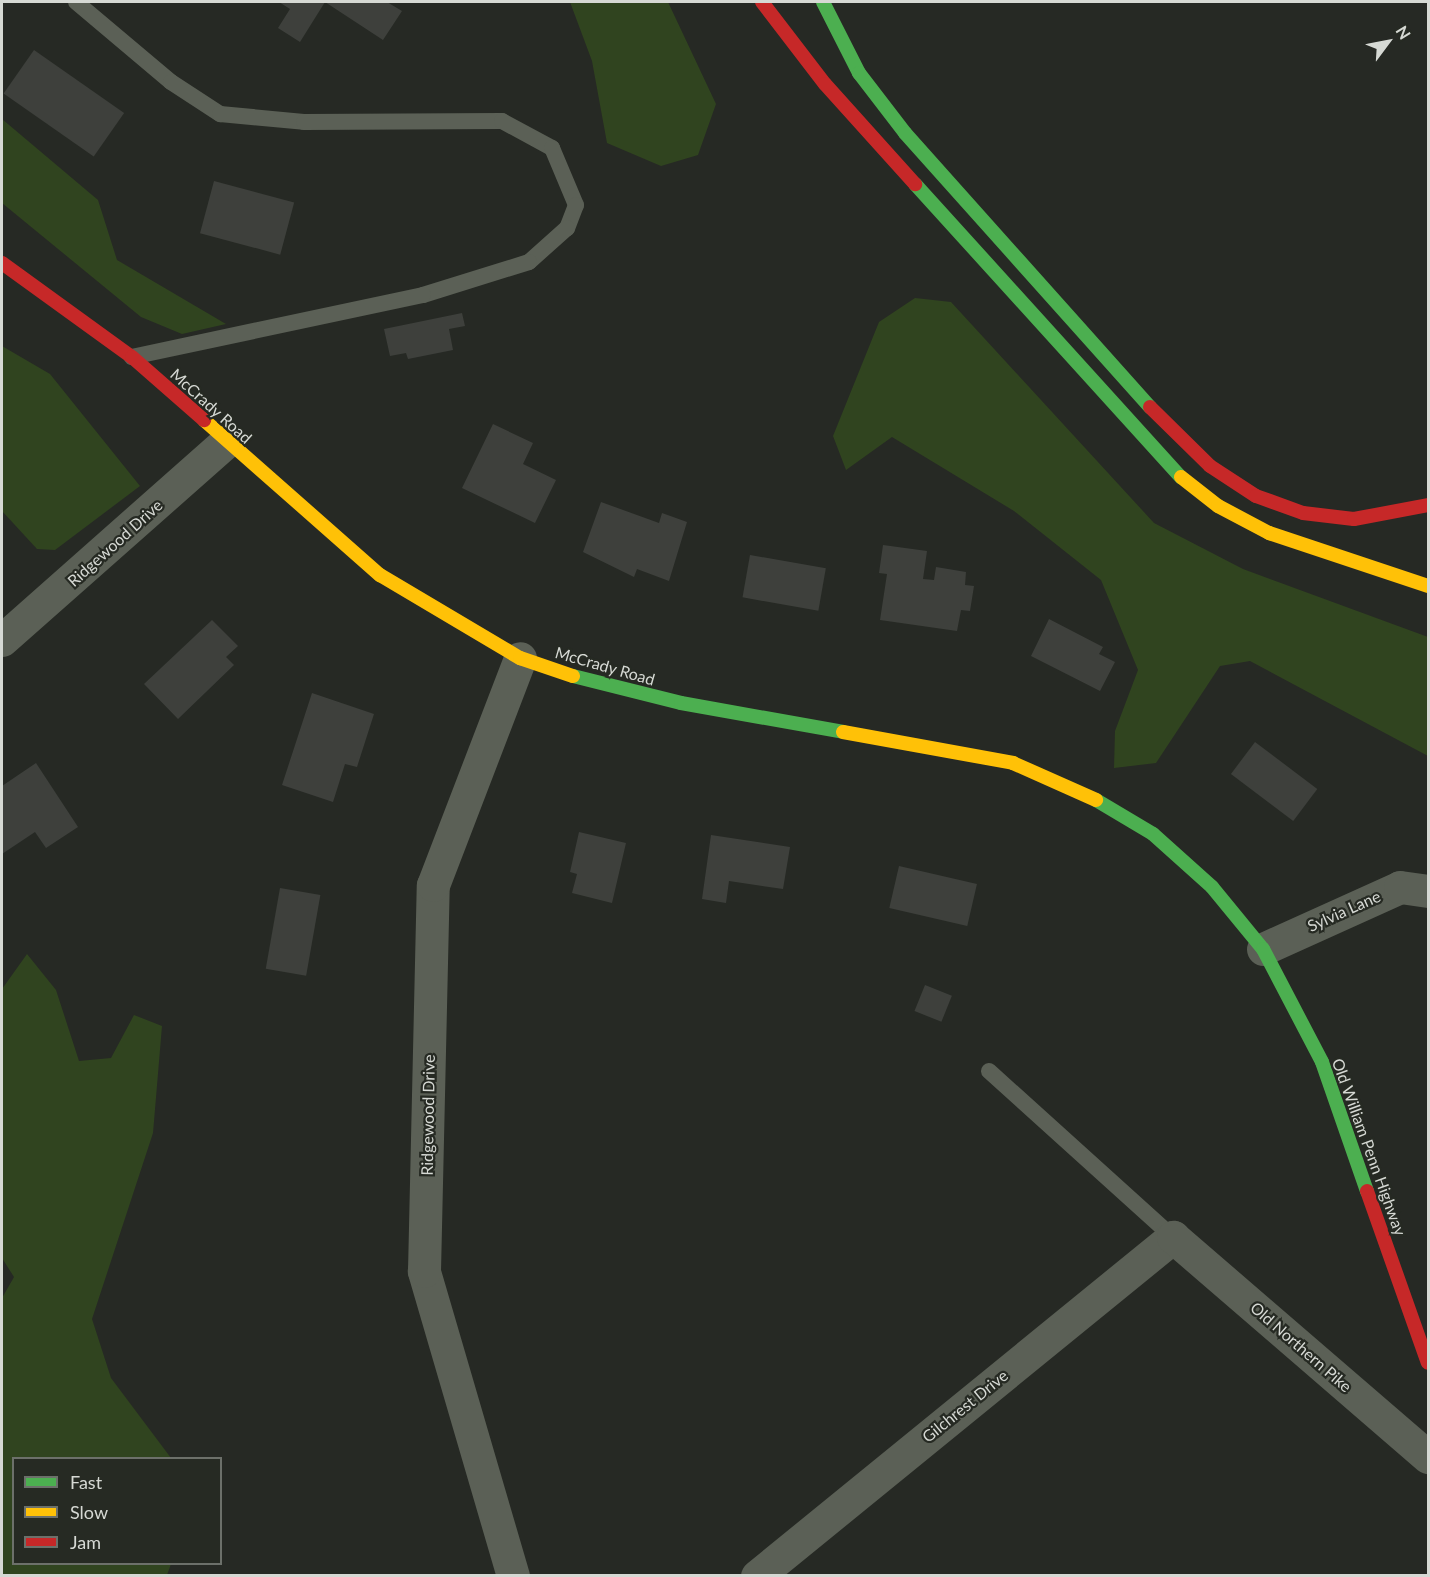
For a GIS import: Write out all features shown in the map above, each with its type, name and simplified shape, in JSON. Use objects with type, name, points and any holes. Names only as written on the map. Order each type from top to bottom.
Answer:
[{"type":"main road","points":[[762,2],[825,84],[1171,470],[1218,506],[1269,533],[1428,586]]},
{"type":"main road","points":[[823,2],[859,73],[905,133],[1170,429],[1210,466],[1256,496],[1311,514],[1372,518],[1428,506]]},
{"type":"main road","name":"McCrady Road","points":[[2,263],[132,357],[225,442],[380,575],[520,658],[601,686],[1022,767],[1080,790],[1154,834],[1212,887],[1263,949]]},
{"type":"main road","name":"Old William Penn Highway","points":[[1263,949],[1322,1062],[1428,1364]]},
{"type":"street","name":"Ridgewood Drive","points":[[2,640],[225,442]]},
{"type":"street","name":"Ridgewood Drive","points":[[513,1575],[424,1271],[434,885],[520,658]]},
{"type":"street","name":"Sylvia Lane","points":[[1263,949],[1400,887],[1428,891]]},
{"type":"street","name":"Old Northern Pike","points":[[1173,1237],[1428,1457]]},
{"type":"street","name":"Gilchrest Drive","points":[[757,1575],[1173,1237]]},
{"type":"lane","points":[[76,2],[171,82],[220,114],[304,122],[466,117],[502,121],[552,148],[576,205],[567,228],[529,262],[423,295],[132,357]]},
{"type":"lane","points":[[989,1071],[1173,1237]]},
{"type":"green space","points":[[570,2],[668,2],[716,104],[698,155],[661,166],[607,143],[592,61]]},
{"type":"green space","points":[[2,119],[98,200],[117,260],[226,324],[182,334],[141,317],[2,203]]},
{"type":"green space","points":[[915,298],[951,302],[1154,523],[1243,569],[1428,637],[1428,756],[1250,661],[1220,666],[1156,763],[1114,768],[1115,731],[1138,670],[1101,580],[1014,511],[892,437],[846,470],[833,436],[879,322]]},
{"type":"green space","points":[[2,346],[50,374],[140,486],[55,550],[37,549],[2,511]]},
{"type":"green space","points":[[27,954],[56,990],[79,1061],[111,1058],[134,1015],[162,1026],[153,1133],[92,1319],[111,1378],[170,1457],[12,1457],[12,1565],[171,1565],[167,1575],[2,1575],[2,1298],[14,1277],[2,1258],[2,989]]},
{"type":"building","points":[[279,2],[325,2],[300,42],[278,28],[290,9]]},
{"type":"building","points":[[325,2],[387,2],[402,11],[383,40]]},
{"type":"building","points":[[34,50],[124,113],[94,157],[4,93]]},
{"type":"building","points":[[214,181],[294,202],[280,255],[200,233]]},
{"type":"building","points":[[462,313],[465,326],[449,329],[453,350],[408,359],[406,353],[390,356],[384,329]]},
{"type":"building","points":[[493,424],[533,443],[523,464],[556,480],[535,523],[462,488]]},
{"type":"building","points":[[601,502],[659,523],[662,513],[687,522],[669,581],[637,569],[634,577],[583,552]]},
{"type":"building","points":[[883,545],[927,551],[923,579],[934,580],[936,567],[966,572],[965,585],[974,586],[970,611],[961,610],[957,631],[880,620],[887,574],[879,573]]},
{"type":"building","points":[[750,555],[826,568],[818,611],[743,597]]},
{"type":"building","points":[[1049,619],[1103,647],[1099,654],[1115,662],[1100,691],[1031,656]]},
{"type":"building","points":[[212,620],[238,646],[226,657],[234,665],[178,719],[144,684]]},
{"type":"building","points":[[312,693],[374,714],[357,767],[345,764],[333,802],[282,785]]},
{"type":"building","points":[[1255,742],[1317,789],[1293,821],[1231,774]]},
{"type":"building","points":[[36,763],[78,827],[46,848],[35,832],[2,854],[2,786]]},
{"type":"building","points":[[579,832],[626,843],[612,903],[572,893],[577,874],[570,872]]},
{"type":"building","points":[[711,835],[790,847],[783,889],[729,881],[726,903],[702,899]]},
{"type":"building","points":[[899,866],[977,884],[967,926],[889,908]]},
{"type":"building","points":[[280,888],[320,895],[306,976],[266,969]]},
{"type":"building","points":[[925,985],[952,996],[941,1022],[915,1011]]},
{"type":"traffic: fast","points":[[823,2],[859,73],[905,133],[1150,407]]},
{"type":"traffic: fast","points":[[915,184],[1181,477]]},
{"type":"traffic: fast","points":[[573,676],[681,703],[843,732]]},
{"type":"traffic: fast","points":[[1096,800],[1153,834],[1212,887],[1263,949],[1322,1062],[1367,1191]]},
{"type":"traffic: slow","points":[[204,420],[380,575],[520,658],[573,676]]},
{"type":"traffic: slow","points":[[1181,477],[1218,506],[1269,533],[1428,586]]},
{"type":"traffic: slow","points":[[843,732],[1013,763],[1096,800]]},
{"type":"traffic: jam","points":[[762,2],[825,84],[915,184]]},
{"type":"traffic: jam","points":[[2,263],[132,357],[204,420]]},
{"type":"traffic: jam","points":[[1150,407],[1210,466],[1256,496],[1303,513],[1354,519],[1428,505]]},
{"type":"traffic: jam","points":[[1367,1191],[1428,1363]]}]
